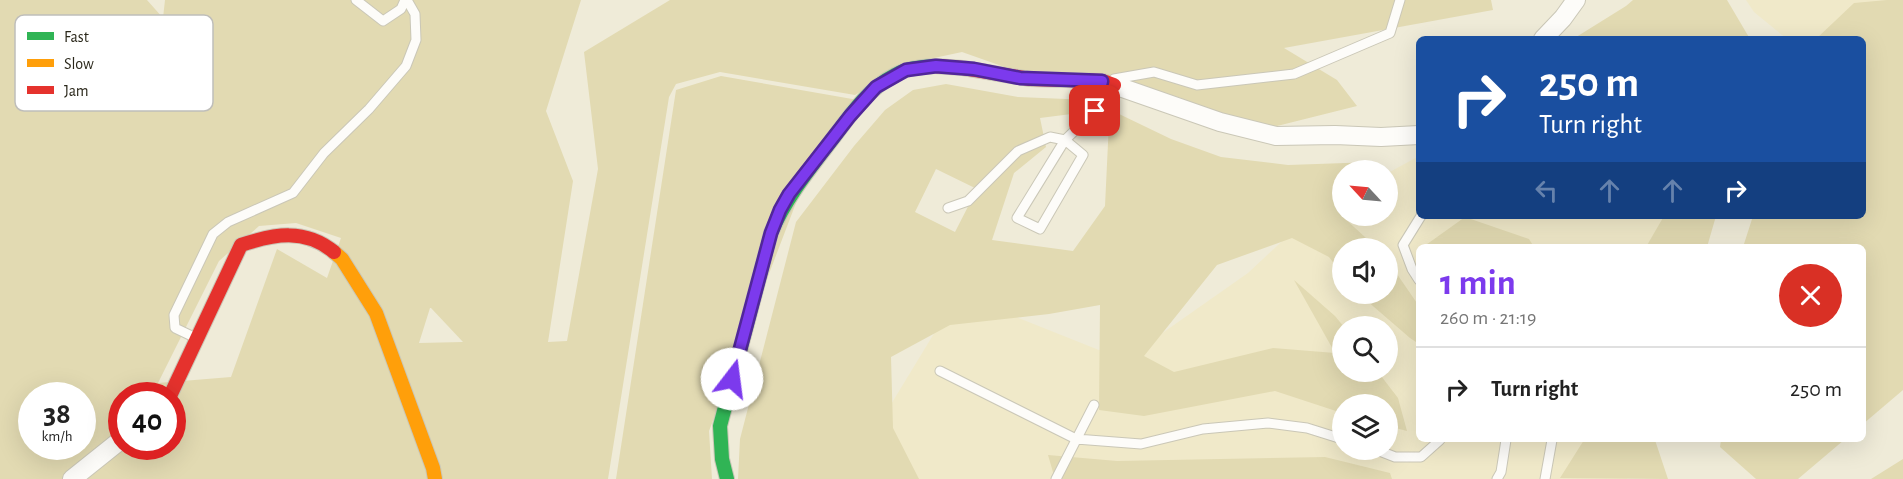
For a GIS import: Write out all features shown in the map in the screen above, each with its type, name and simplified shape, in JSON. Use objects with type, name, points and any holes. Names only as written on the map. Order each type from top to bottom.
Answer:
[{"type":"street","points":[[1546,36],[1576,0]]},
{"type":"street","points":[[727,479],[722,459],[720,426],[780,210],[789,194],[850,116],[876,87],[906,70],[936,66],[974,69],[1020,78],[1108,83],[1220,122],[1276,136],[1335,135],[1416,138]]},
{"type":"street","points":[[177,382],[241,245],[268,236],[290,234],[324,244],[342,259],[376,313],[435,479]]},
{"type":"street","points":[[72,479],[108,450]]},
{"type":"lane","points":[[198,339],[175,328],[174,315],[213,234],[228,222],[293,193],[324,153],[369,109],[406,66],[416,40],[415,14],[406,0],[401,9],[383,21],[356,0]]},
{"type":"lane","points":[[948,208],[968,201],[1018,151],[1050,137],[1065,140],[1083,155],[1040,228],[1017,218],[1065,140],[1095,111],[1108,83],[1154,72],[1197,85],[1294,74],[1390,33],[1400,0]]},
{"type":"lane","points":[[1416,275],[1403,245],[1419,219]]},
{"type":"lane","points":[[940,371],[1076,439],[1141,444],[1203,429],[1268,423],[1307,428],[1332,436]]},
{"type":"lane","points":[[1056,479],[1094,405]]},
{"type":"lane","points":[[1398,457],[1421,457],[1438,442]]},
{"type":"lane","points":[[1497,479],[1501,472],[1506,442]]},
{"type":"lane","points":[[1545,479],[1552,442]]},
{"type":"shaded area","points":[[0,0],[147,0],[160,15],[15,15],[15,111],[213,111],[213,15],[163,15],[165,0],[581,0],[546,111],[573,181],[548,342],[567,341],[598,169],[584,52],[670,0],[1491,0],[1493,10],[1284,48],[1337,80],[1357,106],[1273,127],[1219,113],[1178,97],[1102,74],[1019,72],[962,52],[906,64],[855,95],[720,72],[676,84],[669,97],[608,479],[0,479]],"holes":[[[296,223],[341,238],[327,278],[277,249],[231,377],[170,382],[186,382],[186,460],[108,460],[108,382],[158,382],[219,261],[259,226]],[[431,308],[463,342],[419,343]]]},
{"type":"shaded area","points":[[1633,0],[1727,0],[1748,36],[1578,36]]},
{"type":"shaded area","points":[[1746,0],[1903,0],[1903,13],[1822,36],[1783,36],[1754,12]]},
{"type":"shaded area","points":[[1903,0],[1903,390],[1866,421],[1866,244],[1744,244],[1752,219],[1866,219],[1866,36],[1819,36],[1854,3]]},
{"type":"shaded area","points":[[721,76],[858,100],[812,161],[709,431],[712,479],[616,479],[676,90]]},
{"type":"shaded area","points":[[946,84],[1018,97],[1090,100],[1171,139],[1221,157],[1288,165],[1332,163],[1332,226],[1353,226],[1366,238],[1332,238],[1332,261],[1329,257],[1292,238],[1217,265],[1144,356],[1174,372],[1273,348],[1332,353],[1332,382],[1386,382],[1395,394],[1332,394],[1332,410],[1275,391],[1144,416],[1099,410],[1100,305],[1049,314],[950,325],[891,357],[893,428],[919,479],[738,479],[740,439],[796,222],[854,146],[885,110],[913,90]],"holes":[[[1095,111],[1109,122],[1105,206],[1073,251],[992,240],[1014,173],[1046,147],[1040,118]],[[936,169],[977,189],[955,232],[915,212]]]},
{"type":"shaded area","points":[[1416,158],[1416,219],[1672,219],[1669,244],[1416,244],[1416,442],[1635,442],[1627,479],[888,479],[876,429],[958,294],[1124,360],[1248,273],[1309,216],[1332,203],[1332,226],[1398,226],[1398,168]]},
{"type":"shaded area","points":[[1462,219],[1471,219],[1529,239],[1532,244],[1427,244]]},
{"type":"shaded area","points":[[1662,219],[1715,219],[1708,244],[1648,244]]},
{"type":"shaded area","points":[[1398,276],[1416,302],[1416,342],[1398,328],[1398,316],[1384,316],[1371,304],[1398,304]]},
{"type":"shaded area","points":[[1294,280],[1335,316],[1332,316],[1332,348]]},
{"type":"shaded area","points":[[1398,398],[1407,431],[1398,429]]},
{"type":"shaded area","points":[[1583,442],[1656,442],[1668,479],[1560,478]]},
{"type":"shaded area","points":[[1721,442],[1842,442],[1798,479],[1756,479],[1720,447]]},
{"type":"shaded area","points":[[1048,455],[1117,461],[1325,457],[1390,473],[1392,479],[1055,479]]},
{"type":"shaded area","points":[[1903,459],[1903,479],[1871,479]]},
{"type":"traffic: fast","points":[[727,479],[722,459],[720,426],[771,233],[777,220],[806,174],[867,96],[885,81],[900,73],[914,68],[935,66]]},
{"type":"traffic: slow","points":[[334,252],[342,259],[376,313],[435,479]]},
{"type":"traffic: jam","points":[[935,66],[963,68],[1030,79],[1103,81],[1114,85]]},
{"type":"traffic: jam","points":[[177,382],[241,245],[265,238],[289,235],[312,239],[334,252]]},
{"type":"route","points":[[732,379],[771,233],[780,210],[789,194],[850,116],[876,87],[906,70],[936,66],[974,69],[1020,78],[1102,81],[1095,111]]}]
